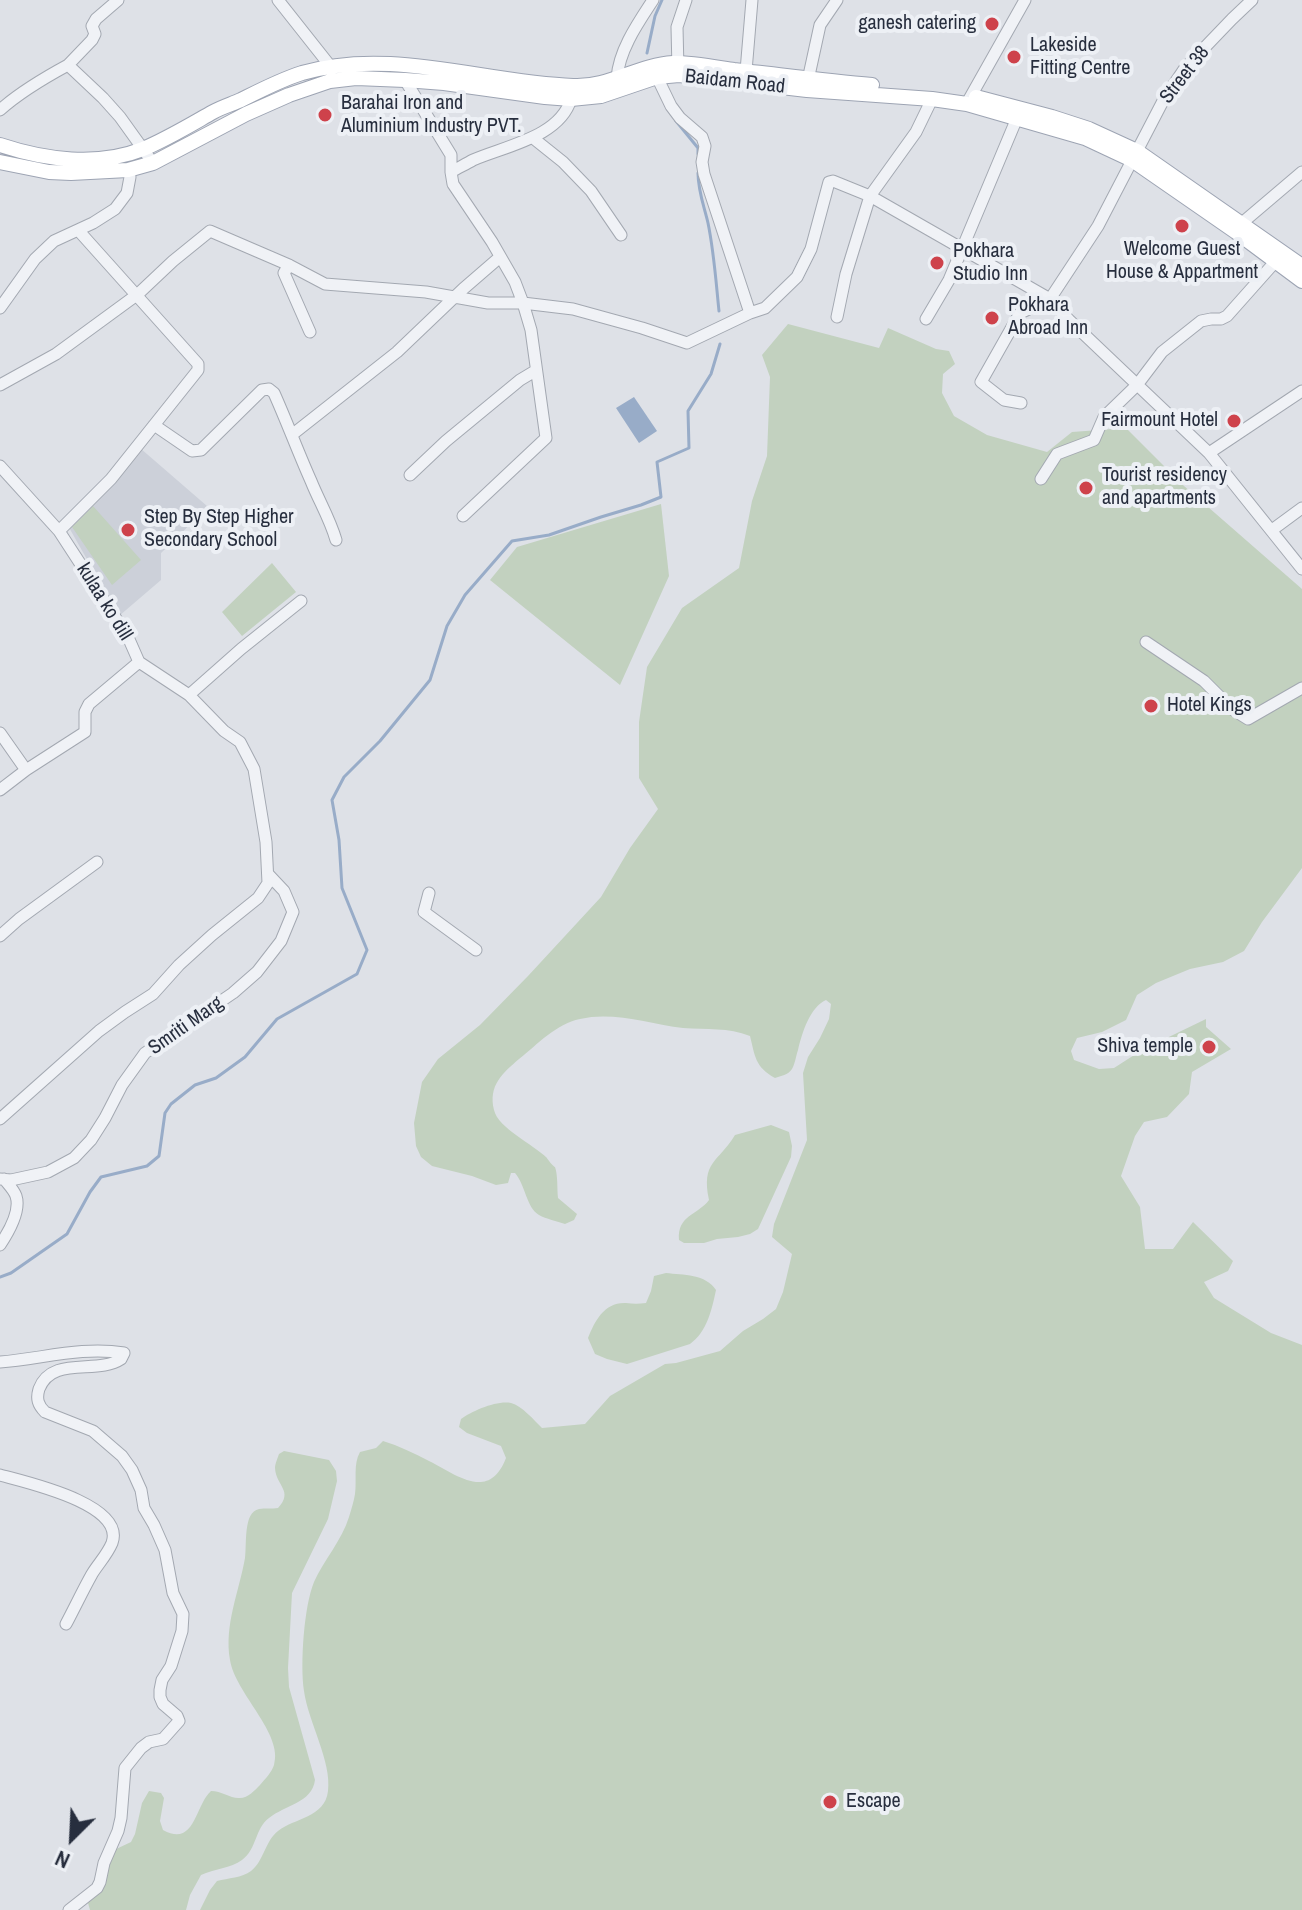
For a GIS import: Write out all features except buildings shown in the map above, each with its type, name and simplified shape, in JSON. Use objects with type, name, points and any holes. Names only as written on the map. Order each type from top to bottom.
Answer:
[{"type":"main road","name":"Baidam Road","points":[[0,145],[29,153],[74,159],[112,157],[143,149],[277,82],[331,67],[391,65],[571,86],[598,85],[654,65],[807,90],[969,100],[1085,138],[1134,156],[1302,281]]},
{"type":"main road","name":"Baidam Road","points":[[0,162],[49,172],[128,170],[153,163],[246,114],[310,86],[330,81],[356,78],[405,80],[571,99],[601,96],[678,69],[746,71],[808,80],[934,90],[1052,117],[1089,129],[1242,223],[1302,266]]},
{"type":"street","points":[[0,110],[45,77],[68,65],[92,40],[95,34],[92,26],[96,19],[118,0]]},
{"type":"street","points":[[278,0],[331,67]]},
{"type":"street","points":[[617,78],[624,52],[653,0]]},
{"type":"street","points":[[678,69],[677,27],[686,0]]},
{"type":"street","points":[[746,71],[752,0]]},
{"type":"street","points":[[808,80],[820,25],[837,0]]},
{"type":"street","points":[[969,100],[1025,0]]},
{"type":"street","points":[[1232,0],[1248,4]]},
{"type":"street","name":"Street 38","points":[[1050,299],[1098,226],[1164,99],[1185,68],[1248,4]]},
{"type":"street","points":[[68,65],[103,98],[153,163]]},
{"type":"street","points":[[657,77],[680,118],[702,137],[705,146],[702,162],[704,174],[750,313]]},
{"type":"street","points":[[405,80],[451,155],[453,184],[515,282],[531,330],[546,438],[463,516]]},
{"type":"street","points":[[451,172],[533,138],[565,113],[571,99]]},
{"type":"street","points":[[837,317],[846,274],[870,196],[916,132],[932,99]]},
{"type":"street","points":[[926,319],[949,280],[1017,118]]},
{"type":"street","points":[[533,138],[563,162],[591,191],[621,235]]},
{"type":"street","points":[[0,308],[35,259],[54,241],[115,209],[127,193],[128,170]]},
{"type":"street","points":[[1242,223],[1302,172]]},
{"type":"street","points":[[0,385],[56,354],[138,294],[210,231],[325,284],[426,292],[488,303],[523,303],[573,309],[687,343],[765,308],[797,277],[811,249],[829,182],[833,181],[870,196],[1050,299],[1209,453],[1302,569]]},
{"type":"street","points":[[59,531],[111,479],[198,370],[198,364],[138,294],[78,230]]},
{"type":"street","points":[[293,434],[397,352],[500,257]]},
{"type":"street","points":[[1041,479],[1057,454],[1094,440],[1104,417],[1137,385],[1162,352],[1201,321],[1227,316],[1275,262]]},
{"type":"street","points":[[289,265],[284,273],[310,332]]},
{"type":"street","points":[[1021,403],[1004,400],[981,382],[1020,313],[1050,299]]},
{"type":"street","points":[[410,475],[446,441],[535,371]]},
{"type":"street","points":[[154,425],[192,451],[201,450],[262,390],[269,389],[274,393],[293,434],[336,540]]},
{"type":"street","points":[[1209,453],[1302,391]]},
{"type":"street","name":"kulaa ko dill","points":[[0,466],[59,531],[128,637],[139,662],[89,704],[85,712],[85,732],[0,789]]},
{"type":"street","points":[[1272,530],[1302,508]]},
{"type":"street","points":[[189,695],[301,601]]},
{"type":"street","points":[[1146,642],[1204,681],[1232,709],[1248,719],[1302,688]]},
{"type":"street","points":[[0,1119],[99,1031],[153,994],[179,965],[258,898],[268,883],[266,842],[254,769],[240,742],[224,731],[189,695],[139,662]]},
{"type":"street","points":[[0,733],[26,770]]},
{"type":"street","points":[[0,936],[97,862]]},
{"type":"street","name":"Smriti Marg","points":[[2,1179],[48,1172],[74,1158],[91,1140],[122,1085],[145,1053],[233,993],[257,972],[281,941],[293,912],[284,891],[268,874]]},
{"type":"street","points":[[429,893],[424,912],[476,950]]},
{"type":"street","points":[[0,1245],[9,1230],[17,1200],[15,1193],[2,1179]]},
{"type":"street","points":[[0,1362],[84,1351],[124,1353],[121,1359],[108,1365],[73,1367],[53,1372],[44,1380],[37,1401],[45,1412],[93,1431],[122,1456],[132,1470],[141,1490],[144,1508],[165,1550],[173,1593],[183,1614],[182,1631],[160,1690],[163,1704],[179,1721],[163,1739],[149,1742],[141,1748],[125,1768],[121,1818],[100,1882],[97,1888],[69,1910]]},
{"type":"street","points":[[0,1475],[62,1492],[88,1506],[112,1526],[112,1542],[66,1624]]},
{"type":"shaded area","name":"Step By Step Higher Secondary School","points":[[140,448],[207,506],[161,553],[161,580],[119,616],[67,524]]},
{"type":"green space","points":[[788,324],[879,348],[888,328],[936,349],[949,351],[955,364],[943,374],[942,393],[954,416],[987,435],[1047,452],[1072,432],[1126,428],[1184,486],[1302,589],[1302,868],[1244,951],[1223,962],[1190,969],[1156,983],[1137,995],[1126,1020],[1102,1032],[1077,1038],[1071,1051],[1074,1060],[1099,1069],[1114,1068],[1142,1050],[1206,1019],[1206,1027],[1231,1049],[1192,1072],[1189,1094],[1167,1117],[1144,1122],[1135,1136],[1121,1176],[1140,1207],[1145,1249],[1173,1249],[1193,1222],[1233,1261],[1228,1271],[1204,1282],[1214,1298],[1271,1333],[1302,1345],[1302,1910],[200,1910],[217,1881],[251,1871],[278,1831],[315,1812],[326,1800],[326,1767],[304,1691],[304,1635],[314,1582],[349,1517],[360,1452],[376,1448],[383,1441],[412,1452],[461,1478],[482,1482],[491,1479],[506,1458],[501,1446],[467,1433],[459,1427],[461,1419],[485,1407],[505,1402],[519,1407],[542,1428],[585,1424],[610,1396],[665,1364],[720,1351],[776,1309],[783,1292],[792,1254],[772,1237],[774,1224],[807,1140],[803,1073],[808,1057],[829,1019],[831,1004],[826,1000],[815,1008],[808,1021],[792,1069],[775,1078],[760,1065],[750,1036],[742,1033],[605,1016],[563,1025],[519,1059],[502,1075],[495,1087],[494,1110],[502,1123],[555,1167],[558,1198],[577,1214],[574,1220],[565,1224],[535,1211],[515,1173],[511,1173],[508,1183],[496,1185],[432,1166],[421,1157],[416,1146],[414,1123],[422,1082],[438,1059],[480,1025],[601,897],[658,809],[639,778],[639,722],[647,667],[682,608],[739,568],[752,501],[767,456],[770,377],[762,355]]},
{"type":"green space","points":[[661,504],[669,576],[620,685],[490,580],[517,547]]},
{"type":"green space","points":[[93,506],[141,560],[112,585],[72,527]]},
{"type":"green space","points":[[272,563],[296,592],[242,636],[222,612]]},
{"type":"green space","points":[[771,1125],[789,1132],[791,1157],[758,1229],[750,1234],[704,1243],[679,1240],[681,1225],[709,1200],[709,1170],[735,1135]]},
{"type":"green space","points":[[666,1273],[700,1278],[716,1290],[708,1320],[696,1339],[690,1344],[627,1364],[595,1354],[588,1338],[601,1314],[618,1304],[646,1303],[654,1276]]},
{"type":"green space","points":[[284,1451],[329,1460],[336,1471],[337,1481],[328,1519],[292,1593],[289,1687],[315,1780],[313,1788],[303,1799],[264,1822],[251,1850],[242,1860],[201,1875],[186,1910],[90,1910],[88,1903],[112,1851],[131,1842],[135,1834],[142,1803],[149,1791],[161,1793],[164,1798],[160,1821],[163,1830],[182,1833],[193,1822],[211,1791],[237,1798],[246,1797],[273,1768],[275,1753],[272,1740],[234,1673],[229,1634],[245,1558],[248,1522],[254,1511],[278,1508],[283,1502],[284,1493],[275,1468],[279,1454]]},
{"type":"water","points":[[634,397],[657,431],[639,443],[616,408]]},
{"type":"waterway","points":[[647,53],[662,0]]},
{"type":"waterway","points":[[676,121],[698,148],[698,154]]},
{"type":"waterway","points":[[698,173],[712,245],[719,311]]},
{"type":"waterway","points":[[0,1277],[11,1273],[67,1234],[101,1177],[147,1166],[159,1156],[165,1113],[171,1104],[195,1085],[216,1078],[245,1057],[277,1019],[357,974],[367,950],[342,888],[339,840],[332,800],[344,777],[380,741],[430,680],[447,626],[465,595],[512,541],[549,535],[661,497],[657,462],[689,448],[688,411],[711,374],[720,344]]},
{"type":"place","name":"ganesh catering","points":[[992,24]]},
{"type":"place","name":"Lakeside Fitting Centre","points":[[1014,57]]},
{"type":"place","name":"Barahai Iron and Aluminium Industry PVT.","points":[[325,115]]},
{"type":"place","name":"Welcome Guest House & Appartment","points":[[1182,226]]},
{"type":"place","name":"Pokhara Studio Inn","points":[[937,263]]},
{"type":"place","name":"Pokhara Abroad Inn","points":[[992,318]]},
{"type":"place","name":"Fairmount Hotel","points":[[1234,421]]},
{"type":"place","name":"Tourist residency and apartments","points":[[1086,488]]},
{"type":"place","name":"Step By Step Higher Secondary School","points":[[128,530]]},
{"type":"place","name":"Hotel Kings","points":[[1151,706]]},
{"type":"place","name":"Shiva temple","points":[[1209,1047]]},
{"type":"place","name":"Escape","points":[[830,1802]]}]
